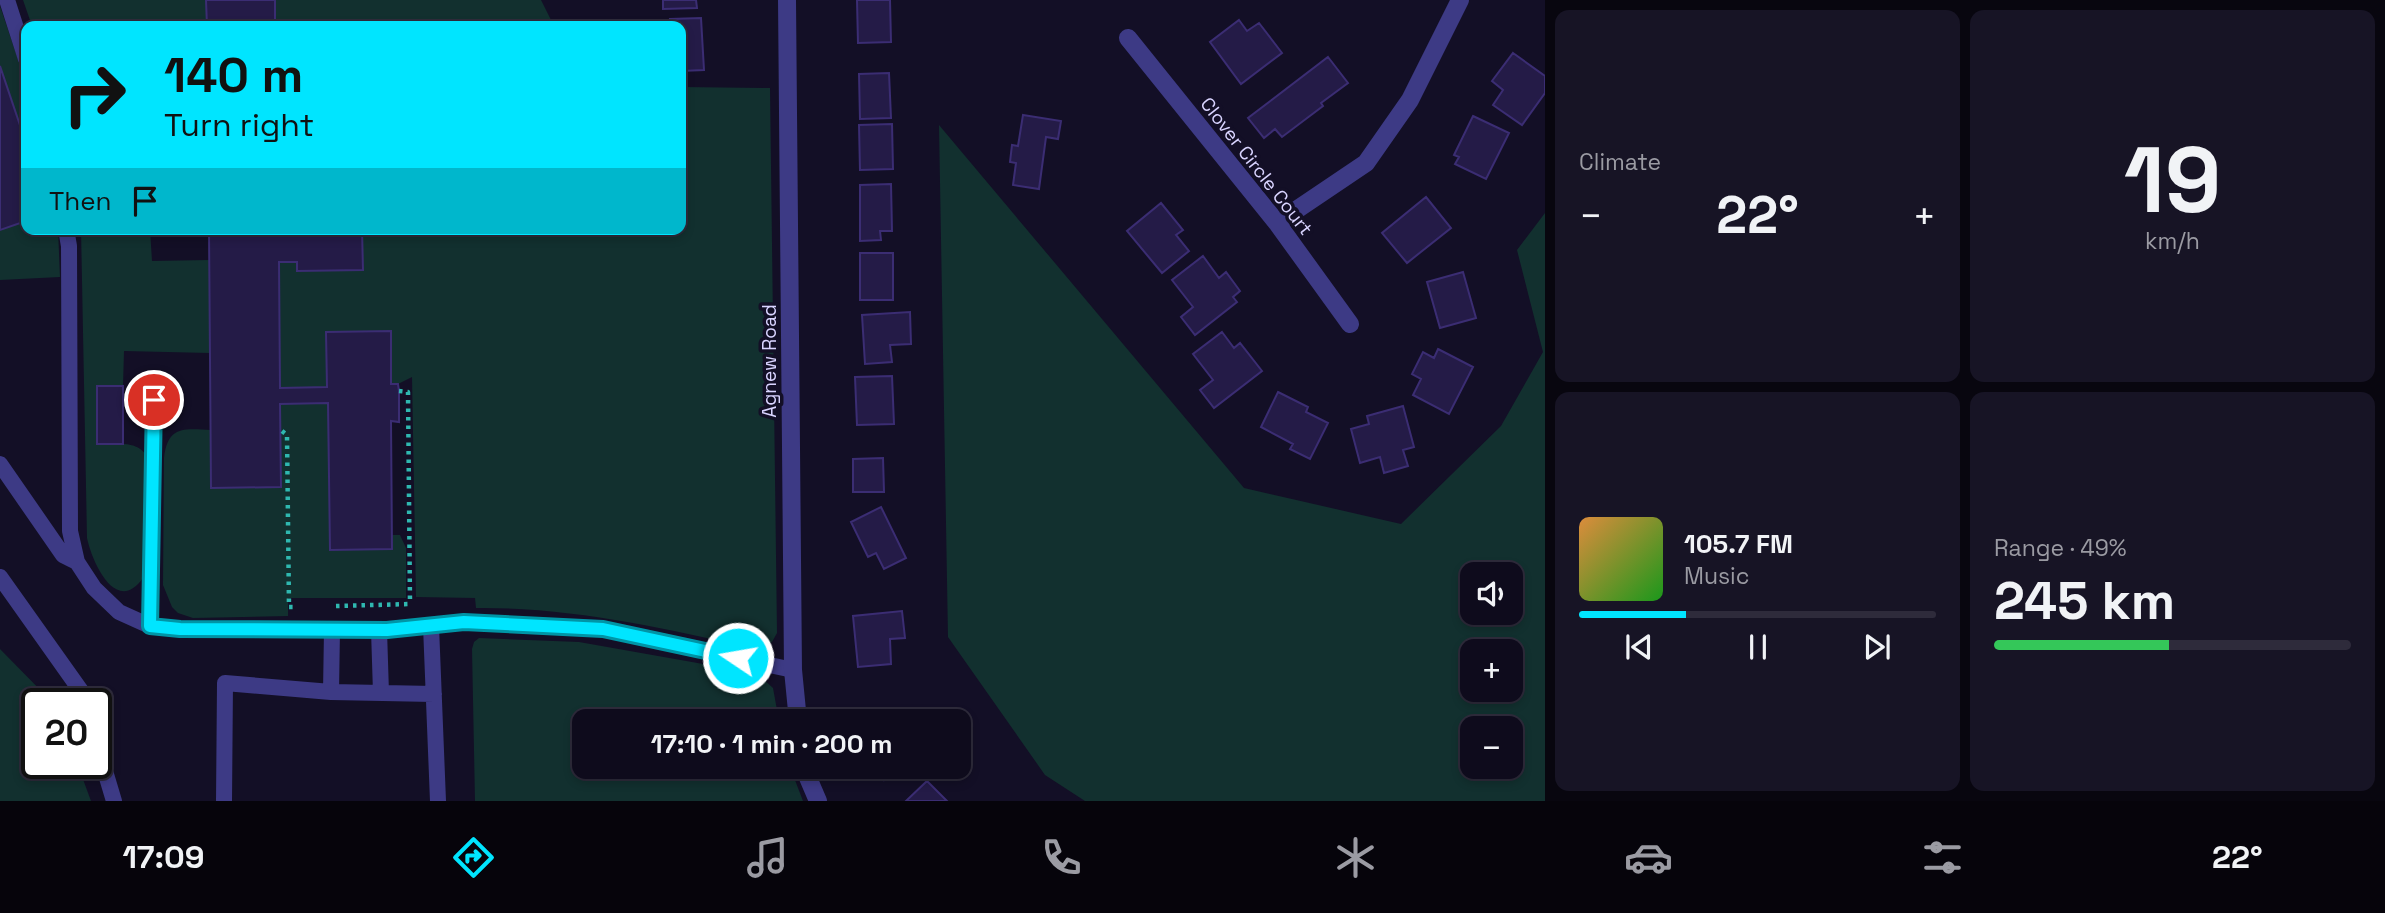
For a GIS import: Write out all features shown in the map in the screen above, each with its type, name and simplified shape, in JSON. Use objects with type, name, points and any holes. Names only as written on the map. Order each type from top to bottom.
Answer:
[{"type":"street","name":"Agnew Road","points":[[787,0],[793,670],[797,709]]},
{"type":"street","points":[[1277,223],[1366,163],[1410,100],[1460,0]]},
{"type":"street","name":"Clover Circle Court","points":[[1128,38],[1277,223],[1350,324]]},
{"type":"street","points":[[809,779],[818,801]]},
{"type":"lane","points":[[7,0],[21,43]]},
{"type":"lane","points":[[67,235],[70,531],[77,562],[94,588],[119,612],[150,626],[180,629],[379,630],[464,622],[603,629],[793,670]]},
{"type":"lane","points":[[150,626],[154,400]]},
{"type":"lane","points":[[0,464],[63,555],[77,562]]},
{"type":"lane","points":[[0,577],[79,688]]},
{"type":"lane","points":[[431,626],[438,801]]},
{"type":"lane","points":[[331,692],[332,630]]},
{"type":"lane","points":[[379,630],[382,693]]},
{"type":"lane","points":[[224,801],[225,684],[331,692],[435,694]]},
{"type":"lane","points":[[107,779],[114,801]]},
{"type":"path","points":[[399,391],[408,391],[410,604],[407,628]]},
{"type":"path","points":[[282,432],[286,435],[289,607]]},
{"type":"green space","points":[[23,0],[206,0],[207,21],[30,21]]},
{"type":"green space","points":[[275,0],[541,0],[552,21],[275,21]]},
{"type":"green space","points":[[0,6],[21,68],[21,128],[0,66]]},
{"type":"green space","points":[[686,87],[770,88],[777,633],[772,642],[759,648],[751,648],[649,626],[580,615],[476,608],[475,598],[416,597],[412,377],[398,384],[391,384],[391,331],[327,332],[327,387],[280,388],[279,262],[297,262],[297,271],[362,270],[362,235],[686,235]]},
{"type":"green space","points":[[939,125],[1244,488],[1401,524],[1501,426],[1543,352],[1517,250],[1545,213],[1545,801],[1085,801],[1045,775],[948,637]]},
{"type":"green space","points":[[21,223],[21,235],[58,235],[60,277],[0,280],[0,230]]},
{"type":"green space","points":[[81,235],[150,235],[152,261],[209,260],[210,353],[124,351],[123,386],[97,386],[97,444],[132,445],[147,457],[143,578],[133,588],[124,591],[115,588],[100,571],[87,538]]},
{"type":"green space","points":[[328,403],[330,550],[392,549],[392,535],[400,535],[406,548],[406,598],[288,598],[288,616],[193,618],[178,613],[172,607],[163,585],[164,458],[169,440],[179,431],[211,430],[212,488],[280,487],[280,404]]},
{"type":"green space","points":[[479,638],[579,642],[737,670],[762,678],[773,688],[777,709],[572,709],[572,779],[795,779],[803,801],[475,801],[474,642]]},
{"type":"green space","points":[[0,649],[38,688],[21,688],[21,779],[83,779],[91,801],[0,801]]},
{"type":"building","points":[[206,0],[275,0],[275,21],[207,21]]},
{"type":"building","points":[[663,0],[696,0],[697,8],[663,9]]},
{"type":"building","points":[[857,0],[890,0],[891,42],[858,43]]},
{"type":"building","points":[[701,18],[704,70],[686,71],[686,21],[670,19]]},
{"type":"building","points":[[1239,20],[1247,31],[1259,23],[1282,53],[1241,84],[1210,42]]},
{"type":"building","points":[[1513,53],[1545,76],[1545,93],[1522,125],[1493,105],[1503,90],[1492,81]]},
{"type":"building","points":[[1328,57],[1348,83],[1282,137],[1275,129],[1264,138],[1248,118]]},
{"type":"building","points":[[0,66],[21,128],[21,223],[0,230]]},
{"type":"building","points":[[889,73],[891,118],[860,119],[859,74]]},
{"type":"building","points":[[1023,115],[1061,121],[1058,139],[1046,137],[1039,189],[1013,185],[1016,163],[1010,162],[1012,145],[1018,146]]},
{"type":"building","points":[[1473,116],[1509,133],[1486,179],[1455,164],[1459,157],[1454,155]]},
{"type":"building","points":[[892,124],[893,169],[860,170],[859,125]]},
{"type":"building","points":[[891,184],[892,231],[880,231],[881,240],[860,241],[860,185]]},
{"type":"building","points":[[1426,197],[1451,228],[1407,263],[1382,233]]},
{"type":"building","points":[[1161,203],[1183,230],[1176,235],[1189,251],[1162,273],[1127,231]]},
{"type":"building","points":[[209,235],[362,235],[363,270],[297,271],[297,262],[279,262],[280,388],[327,387],[326,332],[391,331],[391,384],[398,384],[399,391],[399,422],[391,421],[392,549],[330,550],[328,403],[280,404],[281,487],[211,488]]},
{"type":"building","points":[[860,253],[893,253],[893,300],[860,300]]},
{"type":"building","points":[[1203,256],[1219,278],[1226,272],[1240,291],[1233,297],[1237,302],[1195,335],[1181,317],[1193,307],[1172,280]]},
{"type":"building","points":[[1463,272],[1476,318],[1440,328],[1427,282]]},
{"type":"building","points":[[910,312],[911,344],[890,345],[892,362],[865,364],[862,315]]},
{"type":"building","points":[[1222,332],[1234,348],[1240,343],[1262,371],[1214,408],[1200,390],[1213,380],[1193,354]]},
{"type":"building","points":[[1438,349],[1473,367],[1449,414],[1413,395],[1421,379],[1412,374],[1423,352],[1434,358]]},
{"type":"building","points":[[892,376],[894,424],[857,425],[855,377]]},
{"type":"building","points":[[97,386],[123,386],[123,444],[97,444]]},
{"type":"building","points":[[1278,392],[1308,407],[1306,412],[1328,423],[1310,459],[1290,449],[1293,444],[1261,427]]},
{"type":"building","points":[[1403,406],[1414,447],[1403,450],[1408,466],[1384,473],[1380,457],[1360,463],[1351,429],[1369,424],[1367,416]]},
{"type":"building","points":[[883,458],[884,492],[853,492],[853,459]]},
{"type":"building","points":[[881,507],[906,558],[884,569],[876,553],[868,557],[851,522]]},
{"type":"building","points":[[902,611],[905,638],[890,639],[891,664],[858,667],[853,616]]},
{"type":"building","points":[[927,781],[947,801],[906,801]]},
{"type":"route","points":[[154,400],[150,626],[180,629],[387,630],[464,622],[603,629],[738,658]]}]
